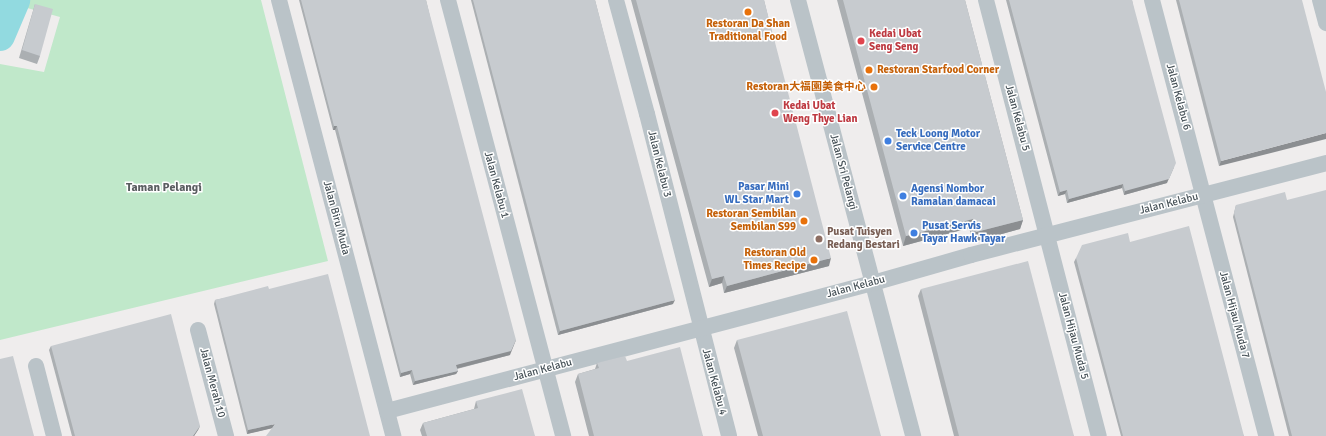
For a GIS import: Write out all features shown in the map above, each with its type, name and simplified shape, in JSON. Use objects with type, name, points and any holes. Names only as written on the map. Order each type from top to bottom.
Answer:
[{"type":"street","name":"Jalan Biru Muda","points":[[279,0],[393,436]]},
{"type":"street","name":"Jalan Kelabu 1","points":[[448,0],[563,436]]},
{"type":"street","name":"Jalan Kelabu 3","points":[[616,0],[647,114],[700,328]]},
{"type":"street","name":"Jalan Sri Pelangi","points":[[798,0],[913,436]]},
{"type":"street","name":"Jalan Kelabu 5","points":[[986,0],[1047,235]]},
{"type":"street","name":"Jalan Kelabu 6","points":[[1152,0],[1203,195]]},
{"type":"street","points":[[1320,0],[1326,23]]},
{"type":"street","name":"Jalan Kelabu","points":[[387,411],[873,283],[1047,235],[1326,163]]},
{"type":"street","name":"Jalan Hijau Muda 7","points":[[1203,195],[1266,436]]},
{"type":"street","name":"Jalan Hijau Muda 5","points":[[1047,235],[1100,436]]},
{"type":"street","name":"Jalan Kelabu 4","points":[[700,328],[728,436]]},
{"type":"street","name":"Jalan Merah 10","points":[[198,330],[226,436]]},
{"type":"street","points":[[36,366],[54,436]]},
{"type":"green space","points":[[23,0],[261,0],[328,261],[0,340],[0,64],[44,72],[60,17],[20,6]]},
{"type":"building","points":[[301,0],[426,0],[516,340],[511,351],[456,365],[458,371],[415,381],[412,370],[401,373],[337,126],[334,126]]},
{"type":"building","points":[[473,0],[595,0],[675,300],[560,331]]},
{"type":"building","points":[[636,0],[764,0],[831,258],[727,286],[724,276],[712,279]]},
{"type":"building","points":[[843,0],[965,0],[1023,220],[976,232],[973,219],[906,236]]},
{"type":"building","points":[[1009,0],[1132,0],[1176,163],[1169,179],[1125,191],[1123,184],[1069,199],[1067,190],[1060,192]]},
{"type":"building","points":[[1179,0],[1302,0],[1326,92],[1326,133],[1221,161]]},
{"type":"building","points":[[35,4],[53,9],[40,56],[22,50]]},
{"type":"building","points":[[1326,190],[1326,436],[1292,436],[1234,213],[1236,205],[1285,192],[1287,200]]},
{"type":"building","points":[[1189,226],[1244,436],[1123,436],[1076,258],[1082,245],[1128,233],[1130,242]]},
{"type":"building","points":[[1028,261],[1074,436],[959,436],[921,289]]},
{"type":"building","points":[[328,274],[370,436],[266,436],[275,424],[248,430],[215,300],[268,286],[269,289]]},
{"type":"building","points":[[847,311],[881,436],[763,436],[737,340]]},
{"type":"building","points":[[171,314],[200,426],[193,436],[75,436],[51,346]]},
{"type":"building","points":[[680,347],[703,436],[594,436],[578,374],[599,368],[597,363],[625,356],[627,361]]},
{"type":"building","points":[[13,356],[34,436],[0,436],[0,359]]},
{"type":"building","points":[[522,389],[535,436],[427,436],[423,423],[478,408],[476,401]]},
{"type":"waterway","points":[[0,36],[15,0]]},
{"type":"place","name":"Restoran Da Shan Traditional Food","points":[[748,12]]},
{"type":"place","name":"Kedai Ubat Seng Seng","points":[[861,41]]},
{"type":"place","name":"Restoran Starfood Corner","points":[[869,70]]},
{"type":"place","name":"Restoran大福園美食中心","points":[[874,87]]},
{"type":"place","name":"Kedai Ubat Weng Thye Lian","points":[[775,113]]},
{"type":"place","name":"Teck Loong Motor Service Centre","points":[[888,141]]},
{"type":"place","name":"Pasar Mini WL Star Mart","points":[[797,194]]},
{"type":"place","name":"Agensi Nombor Ramalan damacai","points":[[903,196]]},
{"type":"place","name":"Restoran Sembilan Sembilan S99","points":[[804,221]]},
{"type":"place","name":"Pusat Servis Tayar Hawk Tayar","points":[[914,233]]},
{"type":"place","name":"Pusat Tuisyen Redang Bestari","points":[[819,239]]},
{"type":"place","name":"Restoran Old Times Recipe","points":[[814,260]]},
{"type":"district","name":"Taman Pelangi","points":[[164,188]]}]
